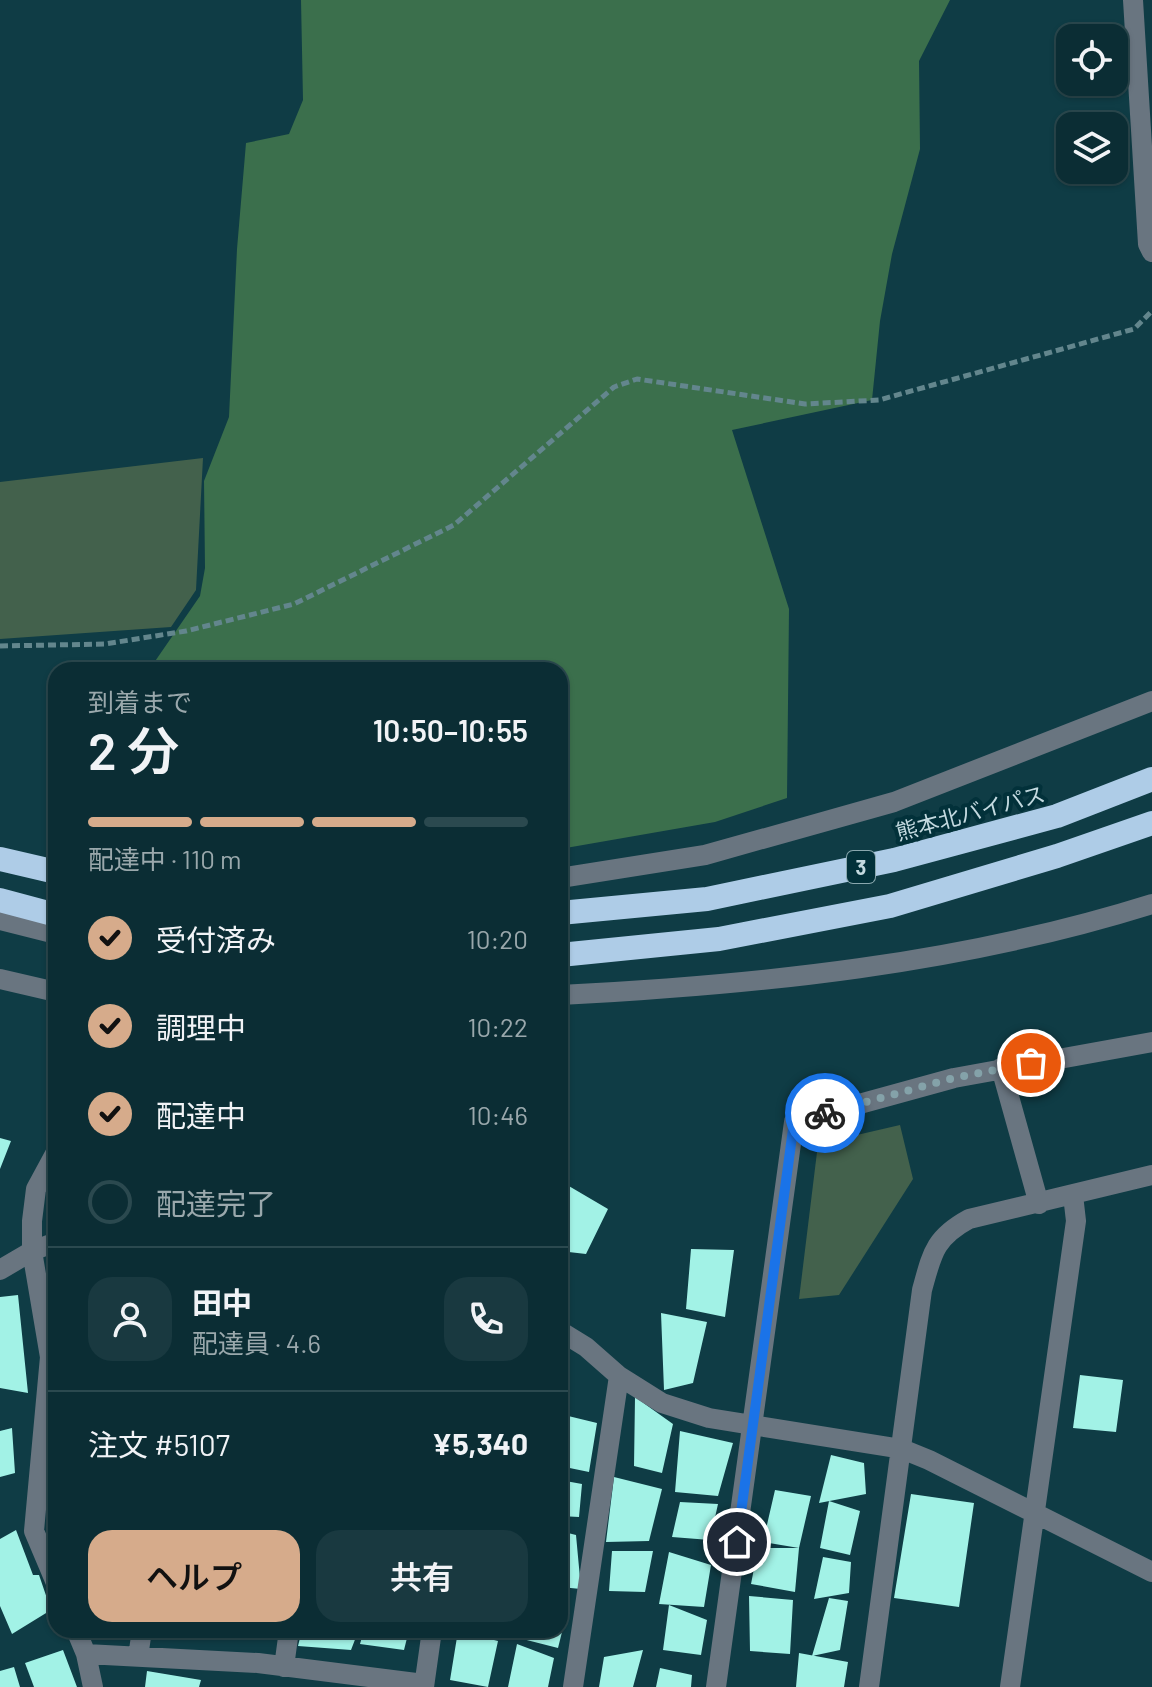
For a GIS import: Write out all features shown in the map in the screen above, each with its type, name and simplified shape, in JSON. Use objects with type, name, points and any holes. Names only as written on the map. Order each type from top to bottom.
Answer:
[{"type":"highway","name":"熊本北バイパス","points":[[568,912],[707,899],[894,860],[1057,816],[1152,779]]},
{"type":"highway","name":"3","points":[[568,954],[719,939],[890,906],[1057,856],[1152,823]]},
{"type":"highway","points":[[0,856],[48,870]]},
{"type":"highway","points":[[0,900],[48,913]]},
{"type":"street","points":[[1133,0],[1148,178],[1148,244],[1152,252]]},
{"type":"street","points":[[568,877],[705,855],[894,802],[1152,701]]},
{"type":"street","points":[[0,856],[48,861]]},
{"type":"street","points":[[568,994],[767,980],[961,952],[1086,924],[1152,904]]},
{"type":"street","points":[[0,920],[48,932]]},
{"type":"street","points":[[0,979],[48,990]]},
{"type":"street","points":[[716,1687],[794,1122],[954,1078],[1152,1042]]},
{"type":"street","points":[[1001,1068],[1039,1204]]},
{"type":"street","points":[[48,1167],[36,1189],[32,1221],[32,1251],[48,1345]]},
{"type":"street","points":[[869,1687],[922,1290],[932,1255],[947,1231],[969,1219],[1152,1175]]},
{"type":"street","points":[[1010,1687],[1076,1221],[1073,1195]]},
{"type":"street","points":[[0,1270],[48,1245]]},
{"type":"street","points":[[568,1336],[586,1347],[619,1376],[662,1403],[709,1418],[902,1449],[1152,1572]]},
{"type":"street","points":[[573,1687],[619,1376]]},
{"type":"street","points":[[48,1379],[34,1531],[48,1564]]},
{"type":"street","points":[[79,1638],[93,1687]]},
{"type":"street","points":[[138,1657],[141,1638]]},
{"type":"street","points":[[284,1667],[288,1638]]},
{"type":"street","points":[[86,1654],[284,1667],[424,1686],[431,1638]]},
{"type":"path","points":[[0,646],[105,644],[186,631],[294,604],[454,525],[614,387],[637,379],[805,404],[879,400],[1134,329],[1152,311]]},
{"type":"green space","points":[[301,0],[950,0],[919,61],[920,149],[892,254],[880,321],[872,400],[732,430],[789,609],[787,798],[715,822],[568,848],[568,662],[155,662],[200,596],[205,568],[204,481],[229,417],[237,249],[246,143],[289,134],[303,100]]},
{"type":"green space","points":[[203,458],[196,590],[171,627],[0,639],[0,482]]},
{"type":"green space","points":[[900,1125],[913,1179],[839,1295],[799,1299],[818,1144]]},
{"type":"building","points":[[0,1138],[11,1141],[0,1169]]},
{"type":"building","points":[[568,1186],[608,1209],[586,1254],[568,1252]]},
{"type":"building","points":[[691,1249],[734,1250],[725,1317],[686,1309]]},
{"type":"building","points":[[18,1295],[28,1393],[0,1388],[0,1297]]},
{"type":"building","points":[[661,1313],[707,1322],[693,1383],[664,1390]]},
{"type":"building","points":[[1080,1375],[1123,1380],[1116,1432],[1073,1428]]},
{"type":"building","points":[[635,1397],[673,1424],[662,1473],[634,1466]]},
{"type":"building","points":[[568,1416],[597,1423],[589,1472],[568,1468]]},
{"type":"building","points":[[12,1428],[15,1473],[0,1477],[0,1431]]},
{"type":"building","points":[[680,1431],[733,1443],[718,1496],[675,1492]]},
{"type":"building","points":[[831,1455],[864,1463],[866,1494],[819,1503]]},
{"type":"building","points":[[614,1477],[662,1489],[649,1541],[606,1542]]},
{"type":"building","points":[[568,1481],[582,1484],[579,1517],[568,1516]]},
{"type":"building","points":[[775,1490],[811,1496],[799,1548],[763,1542]]},
{"type":"building","points":[[911,1494],[974,1503],[959,1607],[894,1598]]},
{"type":"building","points":[[829,1501],[860,1511],[850,1555],[820,1548]]},
{"type":"building","points":[[680,1502],[718,1504],[710,1540],[672,1537]]},
{"type":"building","points":[[16,1530],[33,1575],[39,1575],[48,1601],[48,1612],[12,1634],[0,1606],[0,1539]]},
{"type":"building","points":[[568,1533],[576,1535],[581,1589],[568,1588]]},
{"type":"building","points":[[758,1548],[799,1548],[795,1592],[751,1584]]},
{"type":"building","points":[[612,1551],[653,1551],[645,1592],[609,1591]]},
{"type":"building","points":[[669,1552],[711,1565],[704,1607],[659,1604]]},
{"type":"building","points":[[823,1557],[851,1562],[849,1593],[814,1599]]},
{"type":"building","points":[[749,1596],[793,1600],[790,1654],[750,1651]]},
{"type":"building","points":[[829,1598],[848,1601],[840,1650],[812,1656]]},
{"type":"building","points":[[669,1605],[707,1620],[701,1655],[663,1650]]},
{"type":"building","points":[[300,1638],[356,1638],[351,1650],[298,1646]]},
{"type":"building","points":[[362,1638],[407,1638],[404,1650],[360,1644]]},
{"type":"building","points":[[457,1638],[498,1641],[488,1687],[450,1680]]},
{"type":"building","points":[[519,1638],[560,1638],[558,1648]]},
{"type":"building","points":[[517,1644],[554,1658],[548,1687],[508,1687]]},
{"type":"building","points":[[63,1650],[77,1687],[34,1687],[25,1663]]},
{"type":"building","points":[[643,1650],[633,1687],[599,1687],[604,1657]]},
{"type":"building","points":[[799,1653],[848,1662],[844,1687],[796,1687]]},
{"type":"building","points":[[14,1667],[20,1687],[0,1687],[0,1671]]},
{"type":"building","points":[[660,1668],[692,1675],[691,1687],[656,1687]]},
{"type":"building","points":[[147,1671],[201,1680],[199,1687],[145,1687]]},
{"type":"way so far","points":[[825,1113],[954,1078],[1031,1063]]},
{"type":"route","points":[[737,1542],[794,1122],[825,1113]]}]
